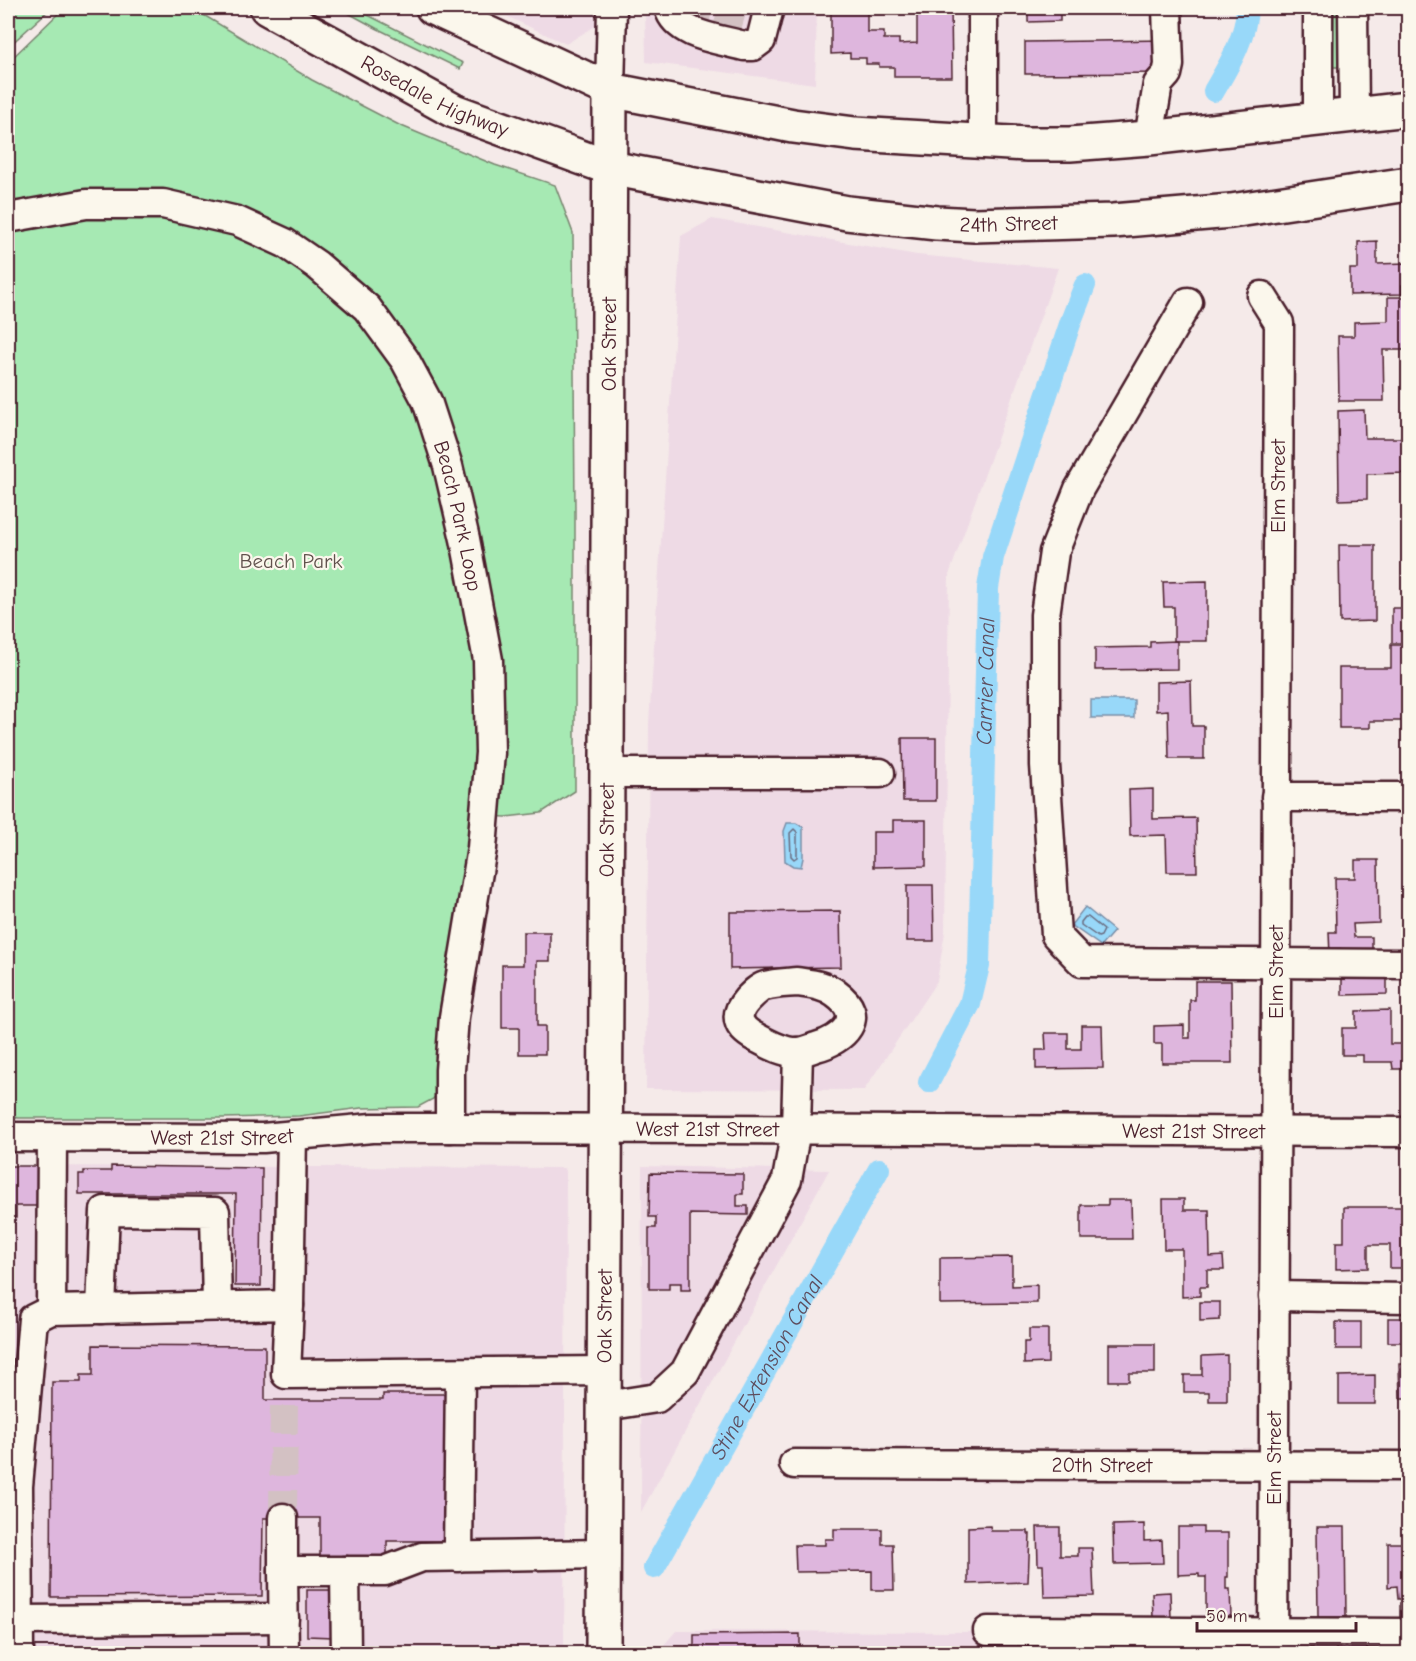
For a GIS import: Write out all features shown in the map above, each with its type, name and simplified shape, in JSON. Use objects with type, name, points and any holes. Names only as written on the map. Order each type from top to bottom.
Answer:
[{"type":"main road","name":"Rosedale Highway","points":[[267,8],[454,111],[610,168]]},
{"type":"main road","points":[[434,8],[610,90],[793,126],[865,135],[983,142],[1070,144],[1149,138],[1408,109]]},
{"type":"main road","name":"Oak Street","points":[[603,1653],[610,90]]},
{"type":"main road","name":"24th Street","points":[[610,168],[847,213],[974,225],[1102,222],[1180,216],[1231,211],[1408,184]]},
{"type":"street","name":"Oak Street","points":[[610,90],[612,8]]},
{"type":"street","points":[[669,8],[671,14],[685,29],[693,25],[724,34],[744,46],[753,46],[761,40],[769,8]]},
{"type":"street","points":[[983,8],[983,142]]},
{"type":"street","points":[[1149,138],[1158,84],[1167,74],[1169,65],[1167,8]]},
{"type":"street","points":[[1318,8],[1318,119]]},
{"type":"street","points":[[1353,8],[1354,115]]},
{"type":"street","name":"Beach Park Loop","points":[[8,218],[86,204],[163,204],[237,220],[285,243],[317,265],[367,308],[405,360],[426,401],[448,466],[465,539],[488,660],[490,753],[482,848],[454,1017],[450,1070],[450,1128]]},
{"type":"street","name":"Elm Street","points":[[1262,296],[1279,323],[1273,1643]]},
{"type":"street","points":[[1188,302],[1079,489],[1054,552],[1045,615],[1045,765],[1056,935],[1082,962],[1408,964]]},
{"type":"street","points":[[608,773],[880,773]]},
{"type":"street","points":[[1276,797],[1408,797]]},
{"type":"street","points":[[604,1406],[657,1398],[684,1372],[787,1180],[796,1130],[798,1052]]},
{"type":"street","name":"West 21st Street","points":[[8,1137],[263,1138],[372,1128],[1408,1132]]},
{"type":"street","points":[[292,1136],[285,1387],[460,1373],[604,1371]]},
{"type":"street","points":[[51,1310],[52,1138]]},
{"type":"street","points":[[102,1309],[105,1211],[215,1212],[217,1306]]},
{"type":"street","points":[[1274,1296],[1408,1298]]},
{"type":"street","points":[[19,1653],[13,1527],[33,1319],[51,1310],[289,1305]]},
{"type":"street","points":[[458,1557],[460,1373]]},
{"type":"street","name":"20th Street","points":[[794,1464],[1408,1466]]},
{"type":"street","points":[[283,1518],[284,1653]]},
{"type":"street","points":[[283,1571],[385,1571],[422,1557],[604,1554]]},
{"type":"street","points":[[345,1571],[346,1653]]},
{"type":"street","points":[[16,1608],[284,1618]]},
{"type":"street","points":[[988,1631],[1273,1643],[1408,1633]]},
{"type":"shaded area","points":[[489,8],[595,8],[595,26],[566,44]]},
{"type":"shaded area","points":[[645,8],[817,8],[815,84],[646,62]]},
{"type":"shaded area","points":[[712,219],[917,255],[1058,268],[949,575],[945,932],[937,981],[864,1090],[646,1089],[649,723],[681,236]]},
{"type":"shaded area","points":[[8,1166],[564,1168],[566,1175],[564,1653],[8,1654]]},
{"type":"shaded area","points":[[642,1166],[829,1170],[641,1512]]},
{"type":"shaded area","points":[[676,1631],[982,1632],[982,1653],[656,1654]]},
{"type":"green space","points":[[8,8],[51,8],[8,47]]},
{"type":"green space","name":"Beach Park","points":[[64,8],[192,8],[312,80],[399,125],[495,165],[555,185],[573,233],[575,791],[541,813],[506,817],[472,815],[439,1091],[433,1099],[418,1107],[361,1108],[299,1116],[223,1118],[18,1118],[8,1113],[8,62]]},
{"type":"green space","points":[[339,8],[354,8],[463,63],[460,69]]},
{"type":"green space","points":[[1334,8],[1344,8],[1344,67],[1333,67]]},
{"type":"water","points":[[1091,700],[1134,700],[1134,718],[1091,718]]},
{"type":"water","points":[[787,823],[796,823],[803,827],[801,867],[793,866],[785,861],[784,831]]},
{"type":"water","points":[[1085,907],[1114,931],[1101,946],[1071,925]]},
{"type":"building","points":[[831,8],[867,8],[867,32],[884,32],[884,39],[899,39],[899,44],[917,43],[917,8],[951,8],[952,77],[894,77],[894,67],[866,64],[866,58],[850,58],[850,53],[831,54]]},
{"type":"building","points":[[1028,8],[1060,8],[1060,21],[1028,22]]},
{"type":"building","points":[[1167,40],[1167,73],[1025,74],[1025,42]]},
{"type":"building","points":[[1377,241],[1377,264],[1406,263],[1408,285],[1402,285],[1402,294],[1350,295],[1350,269],[1358,269],[1358,242]]},
{"type":"building","points":[[1388,297],[1408,297],[1408,326],[1406,326],[1407,350],[1383,350],[1384,401],[1339,401],[1338,336],[1354,336],[1354,322],[1388,321]]},
{"type":"building","points":[[1364,410],[1365,438],[1404,438],[1404,410],[1408,410],[1408,473],[1367,474],[1367,499],[1339,500],[1338,411]]},
{"type":"building","points":[[1339,545],[1375,545],[1375,621],[1340,622]]},
{"type":"building","points":[[1207,581],[1207,641],[1174,641],[1174,607],[1164,607],[1163,582]]},
{"type":"building","points":[[1392,608],[1408,608],[1408,643],[1392,643]]},
{"type":"building","points":[[1177,641],[1177,669],[1095,670],[1095,648],[1150,647],[1150,642]]},
{"type":"building","points":[[1391,645],[1408,645],[1408,721],[1370,721],[1370,728],[1339,728],[1339,668],[1391,668]]},
{"type":"building","points":[[1191,681],[1192,726],[1204,726],[1204,759],[1169,759],[1168,710],[1156,711],[1156,682]]},
{"type":"building","points":[[902,738],[936,738],[936,801],[903,801]]},
{"type":"building","points":[[1153,789],[1153,819],[1196,818],[1197,872],[1167,872],[1166,835],[1130,836],[1129,790]]},
{"type":"building","points":[[893,820],[926,820],[926,866],[873,867],[873,832],[893,832]]},
{"type":"building","points":[[1355,860],[1378,860],[1379,923],[1353,924],[1354,937],[1372,937],[1372,955],[1330,956],[1329,932],[1336,932],[1335,878],[1355,878]]},
{"type":"building","points":[[907,885],[933,885],[934,941],[907,941]]},
{"type":"building","points":[[840,911],[841,967],[730,969],[730,912]]},
{"type":"building","points":[[523,932],[550,932],[550,961],[537,961],[537,1026],[545,1026],[545,1054],[519,1054],[519,1028],[502,1028],[502,965],[523,965]]},
{"type":"building","points":[[1387,977],[1387,994],[1342,995],[1342,978]]},
{"type":"building","points":[[1195,981],[1231,981],[1232,1063],[1162,1063],[1162,1044],[1154,1044],[1154,1026],[1184,1025],[1184,1038],[1190,1038],[1190,1000],[1195,1000]]},
{"type":"building","points":[[1390,1010],[1390,1044],[1408,1044],[1408,1069],[1393,1069],[1392,1062],[1363,1062],[1363,1055],[1342,1055],[1342,1028],[1356,1028],[1356,1011]]},
{"type":"building","points":[[1081,1025],[1102,1025],[1103,1068],[1036,1069],[1036,1050],[1046,1050],[1045,1033],[1068,1033],[1068,1049],[1081,1049]]},
{"type":"building","points":[[8,1166],[38,1166],[38,1206],[16,1206],[16,1218],[8,1218]]},
{"type":"building","points":[[111,1166],[262,1168],[261,1286],[235,1286],[236,1194],[79,1194],[79,1174],[84,1174],[84,1171],[111,1171]]},
{"type":"building","points":[[650,1173],[743,1174],[743,1194],[737,1194],[737,1206],[748,1206],[748,1215],[690,1214],[690,1290],[681,1290],[681,1283],[669,1283],[669,1289],[649,1289],[649,1228],[656,1228],[656,1217],[649,1217]]},
{"type":"building","points":[[1163,1199],[1184,1199],[1184,1210],[1209,1210],[1210,1257],[1223,1256],[1224,1270],[1207,1270],[1207,1287],[1200,1287],[1200,1296],[1182,1297],[1182,1249],[1164,1249]]},
{"type":"building","points":[[1108,1200],[1131,1200],[1132,1239],[1081,1239],[1081,1205],[1108,1205]]},
{"type":"building","points":[[1344,1207],[1408,1207],[1408,1268],[1390,1268],[1390,1245],[1368,1245],[1368,1268],[1336,1269],[1336,1242],[1344,1242]]},
{"type":"building","points":[[1012,1257],[1012,1286],[1037,1285],[1037,1303],[940,1304],[940,1258]]},
{"type":"building","points":[[1200,1302],[1220,1302],[1220,1320],[1200,1321]]},
{"type":"building","points":[[1388,1318],[1408,1318],[1408,1342],[1388,1342]]},
{"type":"building","points":[[1336,1322],[1361,1322],[1361,1349],[1336,1349]]},
{"type":"building","points":[[1029,1329],[1048,1329],[1048,1363],[1024,1364],[1024,1342],[1029,1342]]},
{"type":"building","points":[[1109,1344],[1155,1344],[1155,1373],[1129,1373],[1129,1381],[1109,1381]]},
{"type":"building","points":[[93,1345],[265,1346],[265,1400],[383,1400],[383,1394],[446,1394],[445,1541],[387,1541],[387,1561],[320,1560],[320,1518],[263,1518],[262,1596],[51,1597],[52,1382],[81,1382],[81,1375],[93,1375]]},
{"type":"building","points":[[1227,1355],[1227,1401],[1209,1401],[1209,1392],[1184,1392],[1184,1375],[1202,1375],[1202,1356]]},
{"type":"building","points":[[1399,1364],[1408,1364],[1408,1398],[1400,1398]]},
{"type":"building","points":[[1375,1375],[1375,1404],[1339,1404],[1339,1376]]},
{"type":"building","points":[[1144,1524],[1144,1541],[1162,1540],[1163,1563],[1114,1564],[1113,1525]]},
{"type":"building","points":[[990,1526],[991,1531],[1028,1531],[1030,1534],[1028,1582],[968,1584],[968,1527]]},
{"type":"building","points":[[1037,1527],[1060,1527],[1060,1556],[1078,1556],[1078,1548],[1092,1548],[1094,1596],[1044,1597],[1043,1565],[1038,1565]]},
{"type":"building","points":[[1178,1527],[1203,1527],[1203,1533],[1228,1533],[1226,1589],[1230,1589],[1231,1616],[1206,1616],[1206,1577],[1199,1577],[1199,1574],[1178,1575]]},
{"type":"building","points":[[1317,1527],[1345,1527],[1346,1617],[1318,1617]]},
{"type":"building","points":[[834,1529],[882,1529],[882,1544],[893,1544],[894,1590],[872,1590],[872,1571],[796,1572],[795,1545],[825,1545],[825,1539],[834,1539]]},
{"type":"building","points":[[1388,1543],[1408,1543],[1408,1599],[1398,1599],[1397,1586],[1388,1587]]},
{"type":"building","points":[[307,1590],[336,1590],[333,1637],[307,1636]]},
{"type":"building","points":[[1170,1592],[1171,1618],[1153,1618],[1152,1593]]},
{"type":"building","points":[[1408,1602],[1408,1620],[1400,1620],[1400,1603]]},
{"type":"building","points":[[800,1634],[800,1654],[694,1654],[694,1635]]},
{"type":"building","points":[[1407,1644],[1407,1654],[1375,1654],[1375,1646]]},
{"type":"building","points":[[1336,1645],[1372,1645],[1372,1654],[1336,1654]]},
{"type":"building","points":[[1204,1646],[1230,1646],[1231,1654],[1204,1654]]},
{"type":"waterway","name":"Carrier Canal","points":[[1214,91],[1240,41],[1247,8]]},
{"type":"waterway","name":"Carrier Canal","points":[[929,1082],[970,1004],[979,966],[988,588],[993,557],[1085,285]]},
{"type":"waterway","name":"Stine Extension Canal","points":[[654,1568],[879,1169]]},
{"type":"tunnel","points":[[695,20],[699,8]]},
{"type":"tunnel","points":[[727,28],[733,8]]},
{"type":"tunnel","points":[[283,1518],[284,1400]]}]
